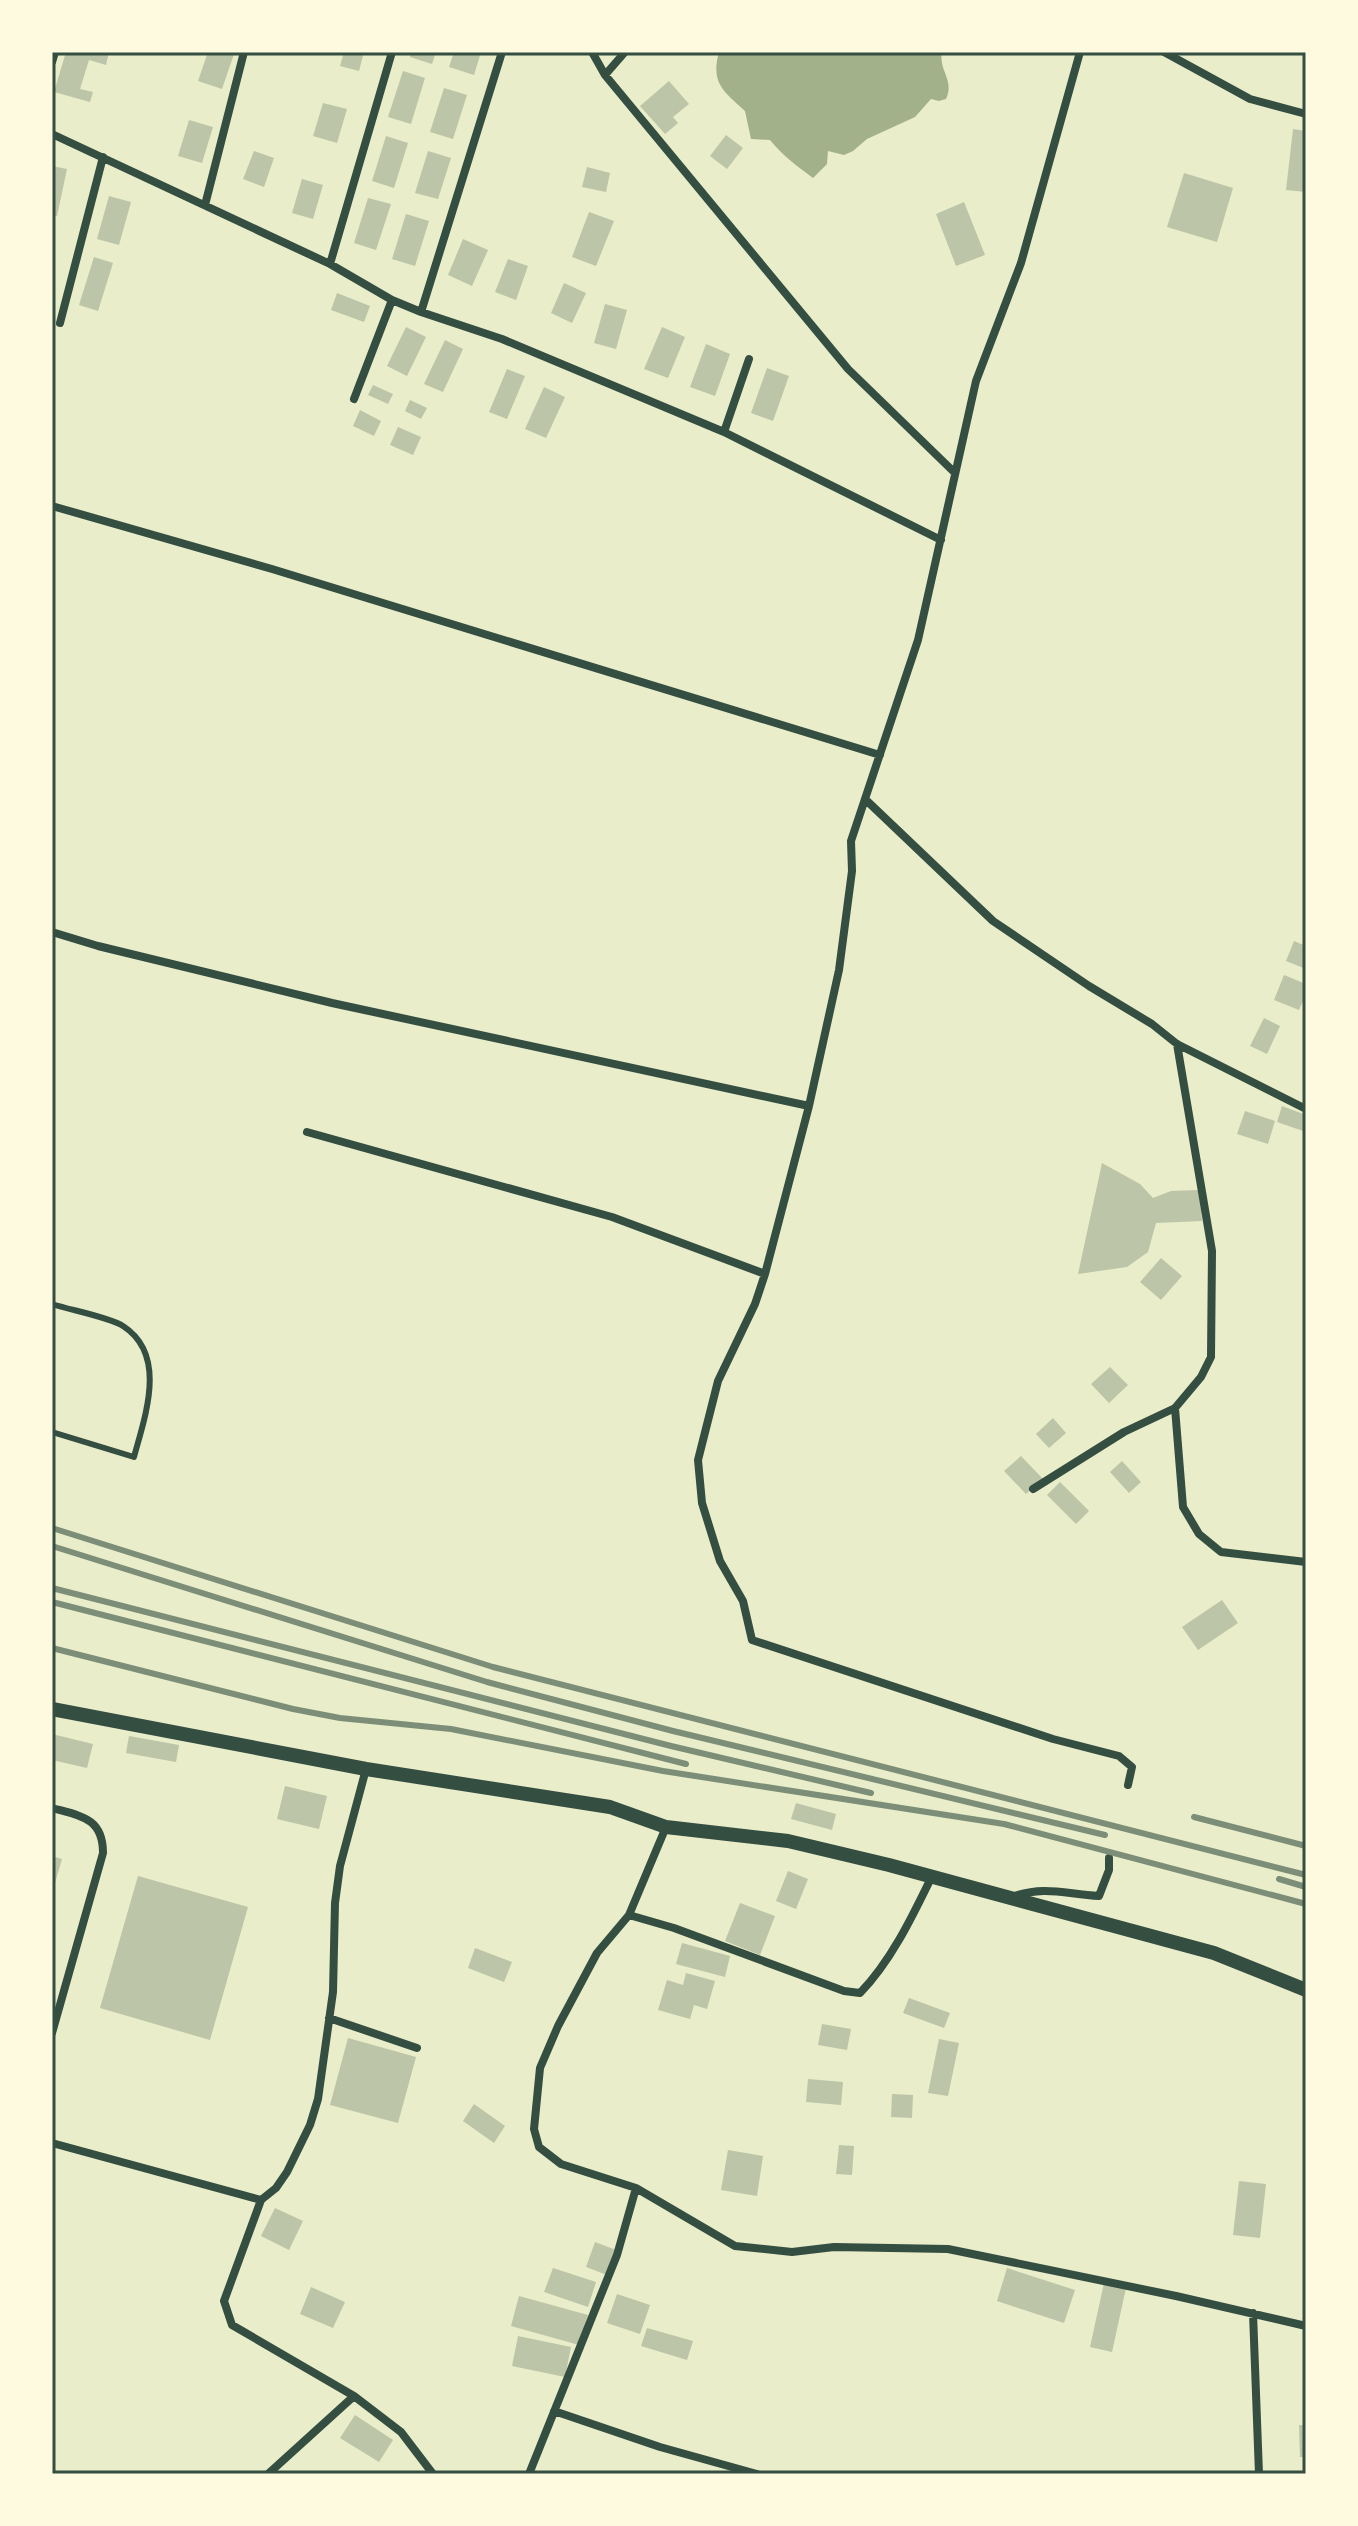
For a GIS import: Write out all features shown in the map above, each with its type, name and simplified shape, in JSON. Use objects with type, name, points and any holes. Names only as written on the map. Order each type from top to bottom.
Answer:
[{"type":"street","points":[[52,62],[55,52]]},
{"type":"street","points":[[205,205],[244,52]]},
{"type":"street","points":[[330,264],[392,52]]},
{"type":"street","points":[[421,312],[502,52]]},
{"type":"street","points":[[592,52],[605,75],[848,369],[955,473]]},
{"type":"street","points":[[605,75],[625,52]]},
{"type":"street","points":[[1080,52],[1021,263],[976,381],[918,640],[851,841],[852,871],[839,970],[809,1106],[765,1274],[755,1304],[718,1381],[698,1460],[702,1503],[720,1561],[743,1601],[752,1640],[1053,1739],[1119,1756],[1132,1767],[1128,1785]]},
{"type":"street","points":[[1167,54],[1250,99],[1306,114]]},
{"type":"street","points":[[52,134],[330,264],[392,300],[502,339],[724,432],[941,540]]},
{"type":"street","points":[[60,323],[103,157]]},
{"type":"street","points":[[354,399],[392,300]]},
{"type":"street","points":[[724,432],[749,359]]},
{"type":"street","points":[[52,506],[272,569],[880,755]]},
{"type":"street","points":[[866,800],[993,921],[1152,1024],[1177,1044],[1306,1109]]},
{"type":"street","points":[[52,932],[332,1003],[809,1106]]},
{"type":"street","points":[[1033,1489],[1124,1432],[1175,1408],[1201,1377],[1211,1357],[1212,1251],[1177,1044]]},
{"type":"street","points":[[307,1132],[612,1217],[765,1274]]},
{"type":"street","points":[[1175,1408],[1183,1507],[1199,1534],[1221,1552],[1306,1562]]},
{"type":"street","points":[[52,1709],[366,1769],[610,1807],[666,1827],[788,1841],[889,1865],[1214,1953],[1306,1990]]},
{"type":"street","points":[[366,1769],[340,1866],[329,2018],[318,2099],[310,2125],[287,2172],[276,2188],[261,2200],[224,2301],[232,2325],[354,2396],[401,2432],[433,2474]]},
{"type":"street","points":[[52,1808],[94,1824],[103,1836],[103,1853],[52,2033]]},
{"type":"street","points":[[666,1827],[629,1915],[597,1953],[540,2068],[534,2129],[539,2147],[561,2164],[636,2188],[735,2246],[792,2252],[834,2247],[948,2249],[1306,2326]]},
{"type":"street","points":[[1010,1897],[1030,1891],[1067,1890],[1099,1896],[1109,1870],[1109,1858]]},
{"type":"street","points":[[629,1915],[674,1928],[844,1991],[860,1993],[871,1982],[914,1914],[931,1878]]},
{"type":"street","points":[[329,2018],[417,2048]]},
{"type":"street","points":[[52,2143],[261,2200]]},
{"type":"street","points":[[529,2474],[617,2255],[636,2188]]},
{"type":"street","points":[[1253,2313],[1259,2474]]},
{"type":"street","points":[[268,2474],[354,2396]]},
{"type":"street","points":[[554,2411],[660,2447],[757,2474]]},
{"type":"lane","points":[[52,1304],[122,1326],[145,1347],[150,1379],[134,1457],[52,1432]]},
{"type":"shaded area","points":[[719,52],[942,52],[942,64],[949,86],[946,99],[931,99],[915,117],[867,139],[853,151],[844,155],[828,151],[827,164],[813,178],[770,140],[751,139],[745,111],[718,80]]},
{"type":"building","points":[[66,52],[109,52],[106,65],[89,60],[80,89],[93,92],[90,102],[54,92]]},
{"type":"building","points":[[208,52],[234,54],[222,89],[198,81]]},
{"type":"building","points":[[344,52],[364,52],[359,71],[340,66]]},
{"type":"building","points":[[411,52],[436,52],[432,64],[410,57]]},
{"type":"building","points":[[454,52],[481,52],[474,75],[449,67]]},
{"type":"building","points":[[403,71],[425,78],[411,124],[388,117]]},
{"type":"building","points":[[669,81],[689,104],[673,117],[678,123],[665,134],[640,106]]},
{"type":"building","points":[[444,88],[467,95],[453,139],[430,132]]},
{"type":"building","points":[[323,103],[347,109],[337,143],[313,136]]},
{"type":"building","points":[[189,120],[213,127],[202,163],[178,156]]},
{"type":"building","points":[[1293,129],[1306,131],[1306,192],[1286,190]]},
{"type":"building","points":[[726,135],[743,148],[727,169],[710,156]]},
{"type":"building","points":[[386,136],[408,143],[394,188],[372,181]]},
{"type":"building","points":[[254,151],[274,158],[264,187],[243,179]]},
{"type":"building","points":[[428,151],[451,158],[438,199],[415,193]]},
{"type":"building","points":[[52,166],[67,169],[57,216],[52,215]]},
{"type":"building","points":[[587,167],[610,173],[606,192],[582,187]]},
{"type":"building","points":[[1184,173],[1233,188],[1217,242],[1167,227]]},
{"type":"building","points":[[302,179],[323,185],[313,219],[292,213]]},
{"type":"building","points":[[109,196],[131,202],[119,245],[97,239]]},
{"type":"building","points":[[368,198],[391,204],[376,250],[354,243]]},
{"type":"building","points":[[964,202],[985,255],[956,266],[936,214]]},
{"type":"building","points":[[589,212],[614,221],[596,266],[572,257]]},
{"type":"building","points":[[406,214],[429,221],[415,266],[392,259]]},
{"type":"building","points":[[463,239],[488,250],[472,286],[448,275]]},
{"type":"building","points":[[94,257],[113,263],[98,311],[79,305]]},
{"type":"building","points":[[508,259],[528,266],[516,300],[495,292]]},
{"type":"building","points":[[564,283],[586,293],[572,323],[551,313]]},
{"type":"building","points":[[337,293],[370,306],[364,322],[331,310]]},
{"type":"building","points":[[605,304],[627,310],[616,349],[594,343]]},
{"type":"building","points":[[406,327],[426,337],[407,376],[387,366]]},
{"type":"building","points":[[662,327],[685,337],[668,378],[644,369]]},
{"type":"building","points":[[445,340],[463,349],[443,392],[424,384]]},
{"type":"building","points":[[706,344],[730,354],[715,396],[690,387]]},
{"type":"building","points":[[767,368],[789,376],[773,421],[751,413]]},
{"type":"building","points":[[507,369],[525,376],[507,419],[489,412]]},
{"type":"building","points":[[373,385],[393,394],[388,404],[368,395]]},
{"type":"building","points":[[544,387],[565,397],[546,438],[525,429]]},
{"type":"building","points":[[410,400],[427,408],[421,419],[405,411]]},
{"type":"building","points":[[360,410],[381,421],[374,436],[353,426]]},
{"type":"building","points":[[398,427],[421,437],[413,455],[390,445]]},
{"type":"building","points":[[1294,941],[1306,946],[1306,969],[1286,961]]},
{"type":"building","points":[[1284,975],[1306,984],[1306,994],[1299,1010],[1274,1000]]},
{"type":"building","points":[[1264,1018],[1280,1026],[1267,1054],[1250,1046]]},
{"type":"building","points":[[1282,1106],[1306,1115],[1306,1132],[1277,1122]]},
{"type":"building","points":[[1245,1111],[1275,1121],[1268,1144],[1237,1134]]},
{"type":"building","points":[[1102,1163],[1140,1184],[1153,1198],[1171,1191],[1199,1190],[1202,1221],[1156,1223],[1148,1252],[1127,1267],[1078,1274]]},
{"type":"building","points":[[1161,1258],[1182,1276],[1161,1300],[1140,1282]]},
{"type":"building","points":[[1110,1367],[1128,1385],[1109,1403],[1091,1384]]},
{"type":"building","points":[[1053,1418],[1066,1433],[1049,1448],[1036,1434]]},
{"type":"building","points":[[1021,1456],[1043,1479],[1026,1494],[1004,1471]]},
{"type":"building","points":[[1122,1461],[1141,1482],[1129,1493],[1110,1472]]},
{"type":"building","points":[[1060,1482],[1089,1511],[1076,1524],[1047,1495]]},
{"type":"building","points":[[1222,1600],[1238,1623],[1198,1650],[1182,1627]]},
{"type":"building","points":[[52,1734],[93,1744],[87,1768],[52,1760]]},
{"type":"building","points":[[129,1736],[179,1745],[176,1762],[126,1753]]},
{"type":"building","points":[[285,1786],[327,1796],[319,1829],[277,1819]]},
{"type":"building","points":[[796,1803],[836,1814],[832,1830],[791,1819]]},
{"type":"building","points":[[52,1856],[62,1859],[55,1883],[52,1882]]},
{"type":"building","points":[[788,1871],[808,1879],[796,1909],[776,1901]]},
{"type":"building","points":[[138,1876],[248,1907],[210,2040],[100,2008]]},
{"type":"building","points":[[740,1903],[775,1916],[760,1955],[725,1941]]},
{"type":"building","points":[[682,1943],[730,1956],[725,1977],[676,1964]]},
{"type":"building","points":[[475,1948],[512,1962],[504,1982],[468,1968]]},
{"type":"building","points":[[686,1973],[715,1981],[707,2009],[694,2005],[690,2019],[658,2010],[667,1980],[683,1985]]},
{"type":"building","points":[[909,1998],[950,2013],[944,2028],[903,2013]]},
{"type":"building","points":[[822,2024],[851,2029],[847,2050],[818,2045]]},
{"type":"building","points":[[348,2038],[416,2057],[398,2123],[330,2105]]},
{"type":"building","points":[[939,2039],[959,2043],[948,2096],[928,2093]]},
{"type":"building","points":[[808,2079],[843,2082],[841,2105],[806,2102]]},
{"type":"building","points":[[892,2094],[913,2095],[912,2118],[891,2117]]},
{"type":"building","points":[[474,2104],[505,2126],[494,2143],[463,2121]]},
{"type":"building","points":[[839,2145],[854,2146],[852,2175],[836,2174]]},
{"type":"building","points":[[728,2150],[763,2156],[757,2196],[721,2190]]},
{"type":"building","points":[[1239,2181],[1266,2184],[1260,2238],[1233,2235]]},
{"type":"building","points":[[275,2208],[303,2221],[289,2250],[261,2236]]},
{"type":"building","points":[[595,2242],[616,2250],[607,2275],[586,2267]]},
{"type":"building","points":[[553,2268],[596,2282],[588,2307],[544,2292]]},
{"type":"building","points":[[1007,2268],[1075,2290],[1064,2323],[997,2301]]},
{"type":"building","points":[[1104,2283],[1126,2288],[1112,2352],[1090,2347]]},
{"type":"building","points":[[311,2287],[345,2302],[333,2328],[300,2314]]},
{"type":"building","points":[[617,2294],[650,2305],[640,2334],[607,2323]]},
{"type":"building","points":[[519,2296],[588,2315],[579,2345],[511,2326]]},
{"type":"building","points":[[647,2328],[693,2341],[687,2360],[641,2346]]},
{"type":"building","points":[[518,2336],[571,2347],[565,2377],[512,2366]]},
{"type":"building","points":[[355,2415],[393,2440],[379,2462],[340,2438]]},
{"type":"building","points":[[1299,2425],[1306,2425],[1306,2457],[1300,2457]]},
{"type":"railway","points":[[52,1528],[493,1667],[1306,1875]]},
{"type":"railway","points":[[52,1546],[487,1682],[673,1731],[1105,1835]]},
{"type":"railway","points":[[52,1588],[671,1746],[871,1793]]},
{"type":"railway","points":[[52,1602],[686,1764]]},
{"type":"railway","points":[[52,1648],[340,1718],[451,1729],[663,1771],[1004,1824],[1306,1904]]},
{"type":"railway","points":[[1194,1817],[1306,1846]]},
{"type":"railway","points":[[1279,1879],[1306,1887]]}]
